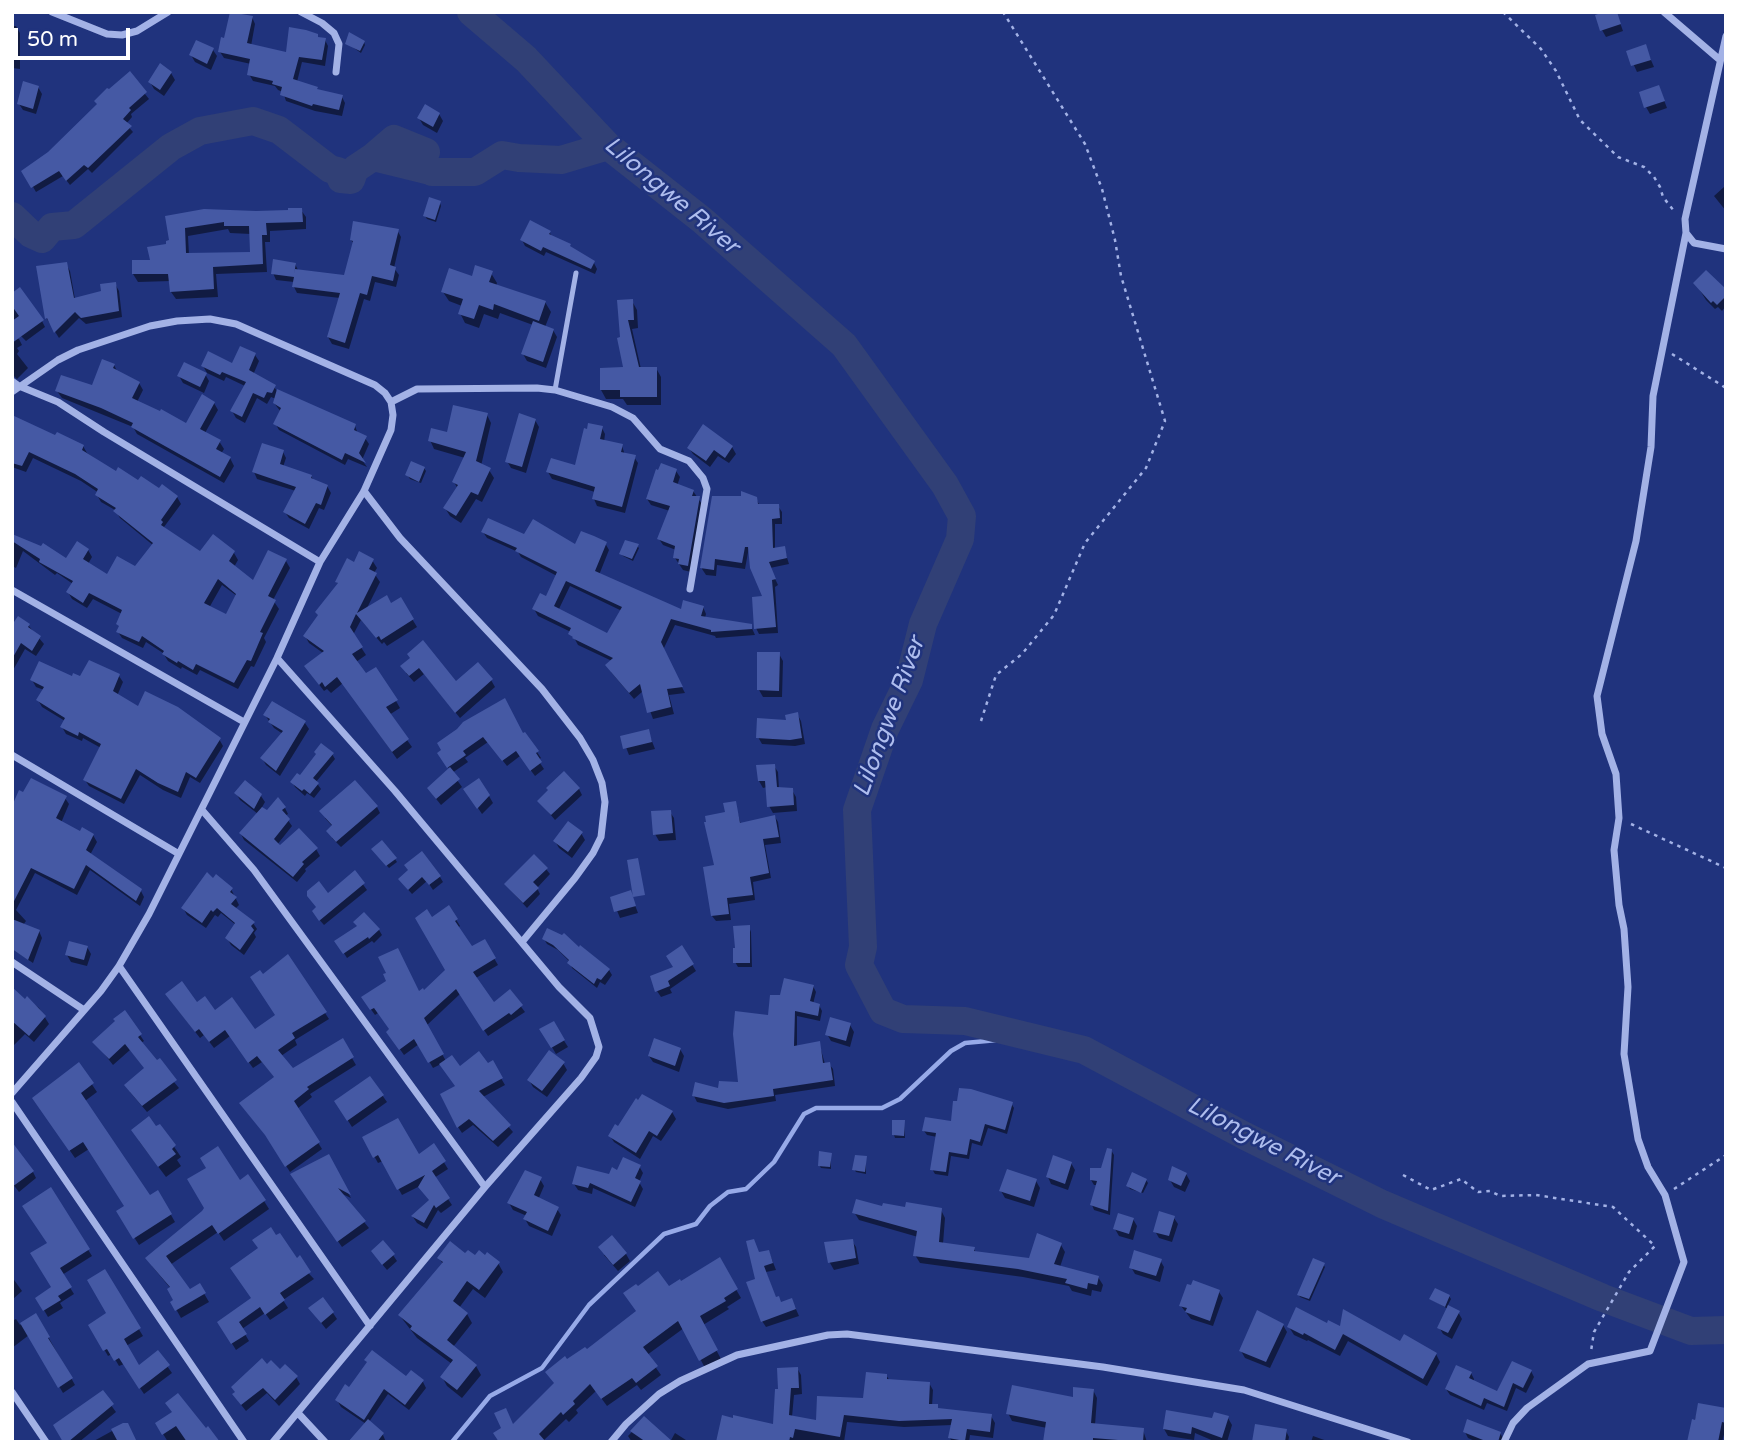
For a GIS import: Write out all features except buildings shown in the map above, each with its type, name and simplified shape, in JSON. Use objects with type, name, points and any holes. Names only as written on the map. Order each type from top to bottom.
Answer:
[{"type":"street","points":[[52,12],[107,34],[122,35],[137,32],[168,12]]},
{"type":"street","points":[[300,12],[322,23],[334,33],[339,44],[336,72]]},
{"type":"street","points":[[1664,12],[1720,60]]},
{"type":"street","points":[[1504,1442],[1513,1423],[1527,1408],[1588,1364],[1650,1351],[1684,1262],[1665,1195],[1648,1167],[1638,1139],[1624,1054],[1628,987],[1614,850],[1619,818],[1616,774],[1602,734],[1597,696],[1636,541],[1651,447],[1653,396],[1686,233],[1685,219],[1726,36]]},
{"type":"street","points":[[1686,233],[1694,243],[1726,249]]},
{"type":"street","points":[[12,1093],[101,991],[149,914],[276,658],[320,562],[364,491],[391,430],[393,415],[391,402],[375,385],[236,324],[210,319],[150,326],[78,350],[14,386]]},
{"type":"street","points":[[14,386],[58,402],[320,562]]},
{"type":"street","points":[[391,402],[417,389],[555,390],[612,407],[633,418],[660,449],[689,461],[703,478],[707,489],[690,589]]},
{"type":"street","points":[[364,491],[400,538],[542,689],[580,738],[602,783],[604,819],[597,845],[575,878],[522,942]]},
{"type":"street","points":[[12,590],[244,722]]},
{"type":"street","points":[[272,1442],[485,1187],[581,1078],[596,1057],[599,1046],[590,1018],[559,987],[395,790],[276,658]]},
{"type":"street","points":[[12,755],[179,854]]},
{"type":"street","points":[[202,810],[254,870],[485,1187]]},
{"type":"street","points":[[12,962],[84,1010]]},
{"type":"street","points":[[119,966],[370,1326]]},
{"type":"street","points":[[12,1102],[244,1442]]},
{"type":"street","points":[[611,1442],[626,1424],[659,1394],[680,1381],[737,1355],[802,1340],[847,1334],[1103,1367],[1244,1390],[1408,1442]]},
{"type":"street","points":[[12,1392],[46,1442]]},
{"type":"street","points":[[298,1413],[325,1442]]},
{"type":"lane","points":[[555,390],[576,273]]},
{"type":"path","points":[[981,721],[996,675],[1022,654],[1054,615],[1085,543],[1146,468],[1165,421],[1121,276],[1102,189],[1085,144],[1003,12]]},
{"type":"path","points":[[1503,12],[1541,49],[1556,71],[1580,120],[1618,157],[1644,167],[1654,177],[1662,197],[1671,209],[1685,219]]},
{"type":"path","points":[[1663,349],[1726,388]]},
{"type":"path","points":[[1619,818],[1726,868]]},
{"type":"path","points":[[1665,1195],[1726,1155]]},
{"type":"path","points":[[1403,1175],[1431,1190],[1461,1179],[1478,1192],[1490,1191],[1500,1196],[1536,1195],[1614,1207],[1655,1245],[1629,1272],[1594,1332],[1588,1364]]},
{"type":"waterway","name":"Lilongwe River","points":[[471,12],[526,59],[608,146],[702,220],[844,345],[945,485],[962,516],[960,539],[923,624],[909,680],[885,729],[857,810],[863,947],[859,965],[883,1011],[903,1019],[965,1021],[1084,1050],[1245,1136],[1382,1204],[1603,1298],[1691,1331],[1726,1330]]},
{"type":"waterway","points":[[12,216],[31,234],[42,239],[52,227],[74,225],[171,147],[200,131],[253,121],[279,130],[330,169],[338,171],[341,179],[351,180],[355,169],[394,139],[426,152]]},
{"type":"waterway","points":[[432,172],[475,172],[502,155],[561,160],[608,146]]},
{"type":"waterway","points":[[373,157],[434,172]]},
{"type":"waterway","points":[[452,1442],[490,1396],[542,1368],[589,1305],[664,1234],[696,1224],[710,1206],[728,1192],[746,1189],[774,1162],[804,1114],[816,1108],[882,1108],[900,1099],[951,1051],[965,1043],[1030,1037]]}]
